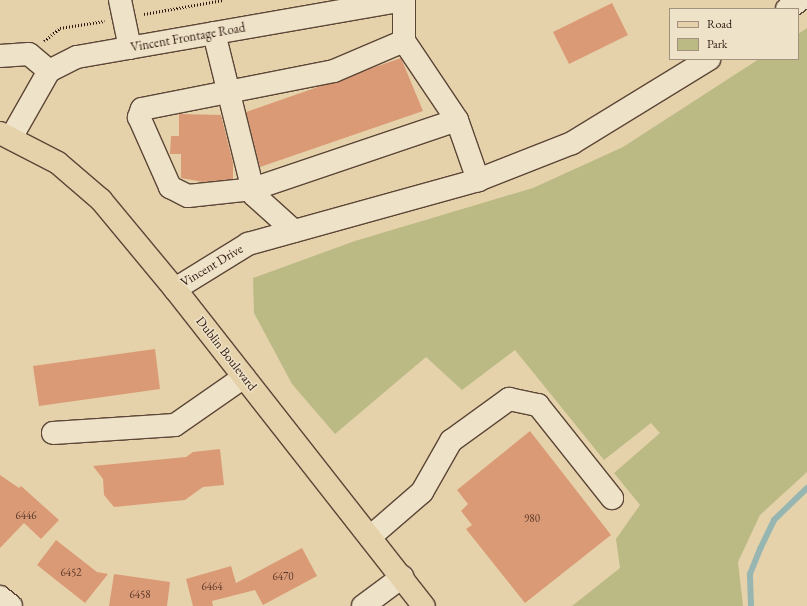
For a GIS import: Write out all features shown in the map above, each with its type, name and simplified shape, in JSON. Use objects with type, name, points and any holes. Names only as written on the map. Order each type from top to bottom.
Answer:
[{"type":"main road","name":"Dublin Boulevard","points":[[6,135],[58,163],[101,200],[176,289],[424,606]]},
{"type":"street","points":[[120,0],[130,48]]},
{"type":"street","points":[[403,0],[404,41],[457,120],[478,180]]},
{"type":"street","name":"Vincent Frontage Road","points":[[49,71],[77,57],[403,0]]},
{"type":"street","points":[[214,33],[254,195],[294,231]]},
{"type":"street","points":[[404,41],[334,71],[228,91],[142,110],[139,117],[170,187],[188,196],[253,189],[457,120]]},
{"type":"street","points":[[0,56],[29,54],[49,71],[6,135]]},
{"type":"street","name":"Vincent Drive","points":[[176,289],[248,244],[478,180],[572,143],[707,60]]},
{"type":"street","points":[[53,433],[175,425],[244,377]]},
{"type":"street","points":[[370,537],[422,492],[451,441],[509,399],[538,405],[612,498]]},
{"type":"street","points":[[363,606],[402,577]]},
{"type":"street","points":[[0,597],[10,606]]},
{"type":"green space","points":[[807,28],[807,472],[760,515],[738,562],[743,606],[572,606],[620,568],[616,539],[640,505],[614,473],[660,433],[651,423],[604,460],[515,350],[462,390],[426,357],[335,434],[292,384],[254,313],[253,278],[355,241],[533,188],[623,147],[757,60],[799,60],[799,33]]},
{"type":"building","points":[[612,3],[628,35],[569,64],[553,32]]},
{"type":"building","points":[[401,58],[423,111],[260,167],[246,112]]},
{"type":"building","points":[[179,114],[221,115],[233,163],[233,179],[203,182],[181,178],[181,154],[170,154],[171,136],[179,136]]},
{"type":"building","points":[[155,349],[160,389],[39,406],[33,366]]},
{"type":"building","points":[[530,431],[611,535],[525,603],[466,529],[472,525],[461,511],[468,504],[457,490]]},
{"type":"building","points":[[220,449],[224,485],[203,487],[185,500],[114,507],[104,495],[103,479],[93,466],[186,457],[193,452]]},
{"type":"building","points":[[0,475],[19,488],[21,486],[59,520],[41,539],[24,523],[0,548]]},
{"type":"building","points":[[56,540],[97,572],[108,574],[85,603],[37,565]]},
{"type":"building","points":[[302,548],[317,576],[263,605],[255,590],[212,601],[213,606],[193,606],[186,579],[231,566],[236,583]]},
{"type":"building","points":[[114,574],[170,582],[167,606],[109,606]]},
{"type":"waterway","points":[[751,606],[750,574],[760,549],[774,520],[807,488]]}]
